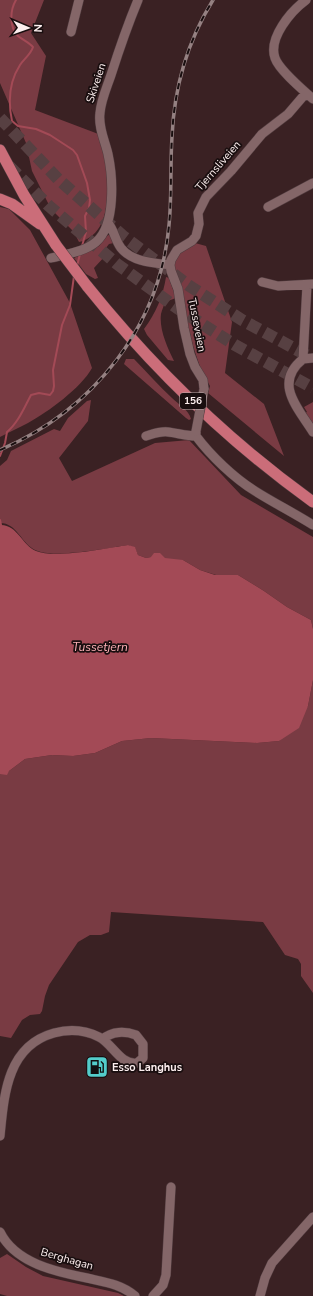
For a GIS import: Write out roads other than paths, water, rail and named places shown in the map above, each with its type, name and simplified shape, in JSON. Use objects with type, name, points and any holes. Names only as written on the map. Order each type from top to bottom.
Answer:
[{"type":"main road","name":"156","points":[[0,150],[11,174],[56,245],[87,286],[140,347],[214,422],[266,467],[313,502]]},
{"type":"main road","name":"156","points":[[0,199],[12,204],[44,227]]},
{"type":"street","points":[[71,32],[79,0]]},
{"type":"street","name":"Skiveien","points":[[50,258],[79,251],[90,246],[97,241],[108,223],[112,168],[101,127],[100,110],[138,0]]},
{"type":"street","points":[[306,0],[288,17],[276,39],[274,46],[275,58],[277,62],[310,96]]},
{"type":"street","name":"Tjernsliveien","points":[[170,265],[173,255],[177,250],[192,241],[196,236],[199,224],[198,212],[206,197],[231,171],[262,134],[310,96]]},
{"type":"street","points":[[268,207],[313,183]]},
{"type":"street","points":[[108,223],[113,229],[121,248],[128,255],[144,261],[170,265]]},
{"type":"street","name":"Tusseveien","points":[[170,265],[170,271],[178,288],[184,328],[190,354],[195,367],[203,380],[204,390],[196,433]]},
{"type":"street","points":[[262,282],[278,286],[310,284],[303,359]]},
{"type":"street","points":[[313,358],[303,359],[296,364],[288,384],[290,394],[313,432]]},
{"type":"street","points":[[146,436],[162,432],[170,432],[186,436],[196,433],[203,445],[237,478],[254,490],[313,525]]},
{"type":"street","points":[[0,1136],[7,1081],[17,1060],[26,1049],[47,1035],[64,1031],[84,1032],[103,1040]]},
{"type":"street","points":[[153,1296],[163,1285],[166,1275],[171,1187]]},
{"type":"street","points":[[260,1296],[265,1278],[272,1263],[313,1217]]},
{"type":"street","name":"Berghagan","points":[[0,1232],[4,1240],[14,1250],[31,1261],[68,1274],[112,1284],[128,1290],[135,1296]]},
{"type":"water","name":"Tussetjern","points":[[0,525],[11,528],[31,548],[45,553],[55,554],[81,552],[128,545],[135,547],[138,555],[146,558],[151,557],[154,553],[160,553],[165,558],[183,560],[200,570],[215,575],[238,575],[287,607],[311,620],[313,629],[313,680],[308,706],[299,728],[279,741],[257,743],[151,738],[122,741],[95,753],[73,756],[52,755],[25,759],[9,771],[7,775],[0,774]]},
{"type":"waterway","points":[[16,0],[11,18],[13,28],[18,36],[33,47],[16,72],[10,92],[12,121],[18,126],[36,129],[50,135],[73,150],[77,155],[87,183],[90,200],[89,208],[85,216],[86,232],[82,246]]},
{"type":"waterway","points":[[77,266],[80,254]]},
{"type":"waterway","points":[[0,456],[7,432],[18,420],[31,395],[39,393],[50,395],[53,391],[53,370],[62,325],[70,305],[74,276]]},
{"type":"waterway","points":[[0,520],[1,525]]},
{"type":"tunnel","points":[[0,118],[58,179],[123,236],[188,285],[242,320],[312,358]]},
{"type":"tunnel","points":[[9,166],[49,206],[117,264],[177,308],[235,345],[313,388]]},
{"type":"railway","points":[[0,450],[34,433],[64,412],[92,388],[116,361],[136,330],[152,298],[163,262],[169,225],[173,119],[179,84],[189,49],[213,0]]},
{"type":"place","name":"Esso Langhus","points":[[97,1067]]}]
